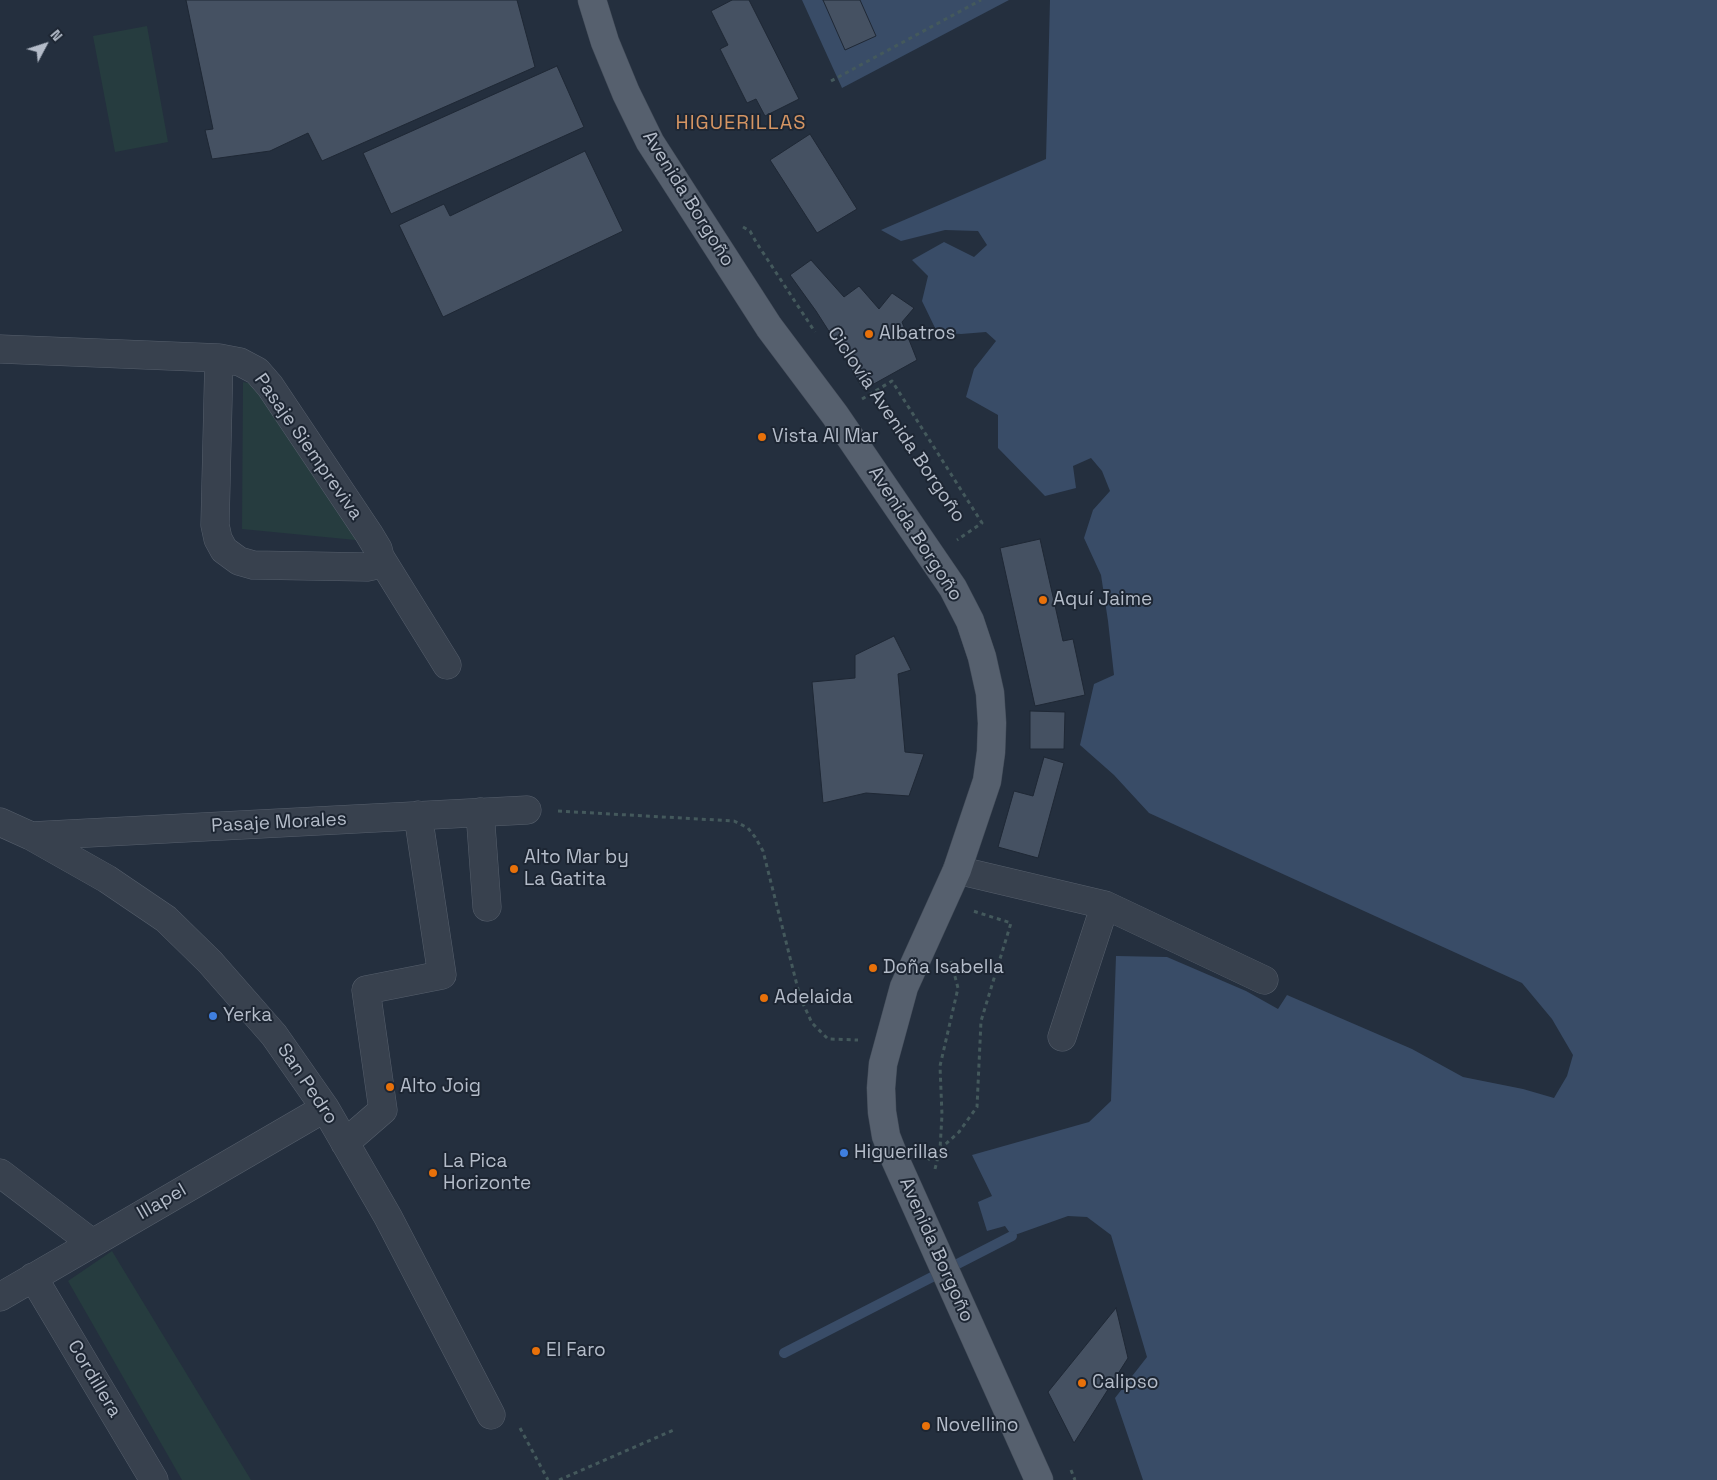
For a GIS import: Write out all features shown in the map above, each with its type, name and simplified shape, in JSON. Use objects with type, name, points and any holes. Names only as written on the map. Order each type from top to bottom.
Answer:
[{"type":"main road","name":"Avenida Borgoño","points":[[592,0],[605,42],[650,142],[769,327],[835,415],[953,588],[970,621],[982,656],[990,693],[992,723],[987,781],[964,871],[904,988],[883,1064],[882,1112],[886,1136],[895,1159],[1039,1480]]},
{"type":"street","name":"Pasaje Siempreviva","points":[[0,349],[219,358],[240,362],[257,371],[270,386],[369,534],[378,549],[380,557],[448,665]]},
{"type":"street","points":[[219,358],[216,525],[218,539],[224,550],[239,561],[253,565],[368,568],[376,565],[380,557]]},
{"type":"street","name":"Pasaje Morales","points":[[31,836],[527,810]]},
{"type":"street","points":[[480,812],[487,907]]},
{"type":"street","points":[[345,1143],[383,1110],[366,990],[442,975],[418,815]]},
{"type":"street","name":"San Pedro","points":[[0,822],[31,836],[107,879],[166,919],[210,962],[274,1035],[325,1108],[388,1218],[491,1415]]},
{"type":"street","points":[[964,871],[1105,906],[1264,980]]},
{"type":"street","points":[[1062,1037],[1105,906]]},
{"type":"street","name":"Illapel","points":[[0,1297],[325,1108]]},
{"type":"street","points":[[0,1172],[92,1243]]},
{"type":"street","name":"Cordillera","points":[[33,1277],[154,1480]]},
{"type":"path","points":[[831,81],[981,0]]},
{"type":"path","name":"Ciclovía Avenida Borgoño","points":[[736,224],[750,231],[816,334]]},
{"type":"path","points":[[835,415],[892,381],[982,523],[932,557]]},
{"type":"path","name":"Ciclovía Avenida Borgoño","points":[[957,540],[962,548]]},
{"type":"path","points":[[527,810],[734,821],[748,828],[763,851],[800,997],[812,1024],[828,1039],[889,1041]]},
{"type":"path","points":[[909,1189],[940,1149],[959,1132],[977,1107],[981,1021],[1011,923],[956,904],[964,871]]},
{"type":"path","points":[[934,1173],[940,1149],[942,1115],[940,1066],[958,988],[949,953]]},
{"type":"path","points":[[491,1415],[514,1417],[548,1480]]},
{"type":"path","points":[[559,1480],[676,1430]]},
{"type":"green space","points":[[147,26],[168,142],[115,152],[93,36]]},
{"type":"green space","points":[[243,382],[264,386],[366,541],[242,529]]},
{"type":"green space","points":[[112,1251],[251,1480],[182,1480],[68,1281]]},
{"type":"water","points":[[802,0],[1009,0],[842,88]]},
{"type":"water","points":[[1050,0],[1717,0],[1717,1480],[1143,1480],[1115,1398],[1147,1357],[1111,1235],[1087,1217],[1068,1216],[1012,1236],[1005,1226],[987,1231],[978,1202],[992,1196],[972,1155],[1089,1122],[1111,1101],[1116,956],[1167,957],[1246,991],[1278,1009],[1287,995],[1412,1049],[1463,1077],[1523,1089],[1554,1098],[1567,1076],[1573,1055],[1552,1019],[1522,983],[1149,813],[1114,775],[1080,745],[1094,684],[1114,675],[1101,575],[1084,538],[1093,510],[1110,491],[1102,471],[1091,458],[1073,466],[1076,488],[1045,496],[998,448],[998,415],[966,397],[974,369],[996,341],[986,332],[961,334],[937,332],[922,301],[928,276],[912,260],[944,242],[974,257],[987,245],[978,231],[945,230],[901,241],[881,230],[1046,159]]},
{"type":"building","points":[[186,0],[517,0],[535,67],[322,161],[308,133],[270,151],[212,159],[205,130],[213,129]]},
{"type":"building","points":[[732,0],[749,0],[799,99],[765,116],[756,99],[747,103],[720,49],[728,45],[711,11]]},
{"type":"building","points":[[823,0],[860,0],[876,36],[845,50]]},
{"type":"building","points":[[557,66],[584,127],[391,214],[363,153]]},
{"type":"building","points":[[810,134],[857,209],[817,233],[770,160]]},
{"type":"building","points":[[585,151],[623,231],[443,317],[399,225],[444,204],[450,216]]},
{"type":"building","name":"Albatros","points":[[811,260],[844,297],[859,286],[879,309],[892,293],[914,308],[902,322],[917,360],[863,390],[839,347],[790,275]]},
{"type":"building","points":[[1040,539],[1063,641],[1073,639],[1085,695],[1035,706],[1000,548]]},
{"type":"building","points":[[894,636],[911,670],[898,674],[905,752],[924,754],[909,796],[866,793],[823,803],[812,682],[855,678],[855,655]]},
{"type":"building","points":[[1030,711],[1065,712],[1064,749],[1030,749]]},
{"type":"building","points":[[1044,757],[1064,763],[1038,858],[998,847],[1014,791],[1033,796]]},
{"type":"building","points":[[1116,1308],[1128,1358],[1074,1443],[1048,1392]]},
{"type":"waterway","points":[[784,1353],[1012,1236]]},
{"type":"place","name":"Albatros","points":[[869,334]]},
{"type":"place","name":"Vista Al Mar","points":[[762,437]]},
{"type":"place","name":"Aquí Jaime","points":[[1043,600]]},
{"type":"place","name":"Alto Mar by La Gatita","points":[[514,869]]},
{"type":"place","name":"Doña Isabella","points":[[873,968]]},
{"type":"place","name":"Adelaida","points":[[764,998]]},
{"type":"place","name":"Yerka","points":[[213,1016]]},
{"type":"place","name":"Alto Joig","points":[[390,1087]]},
{"type":"place","name":"Higuerillas","points":[[844,1153]]},
{"type":"place","name":"La Pica Horizonte","points":[[433,1173]]},
{"type":"place","name":"El Faro","points":[[536,1351]]},
{"type":"place","name":"Calipso","points":[[1082,1383]]},
{"type":"place","name":"Novellino","points":[[926,1426]]},
{"type":"district","name":"HIGUERILLAS","points":[[741,124]]}]
